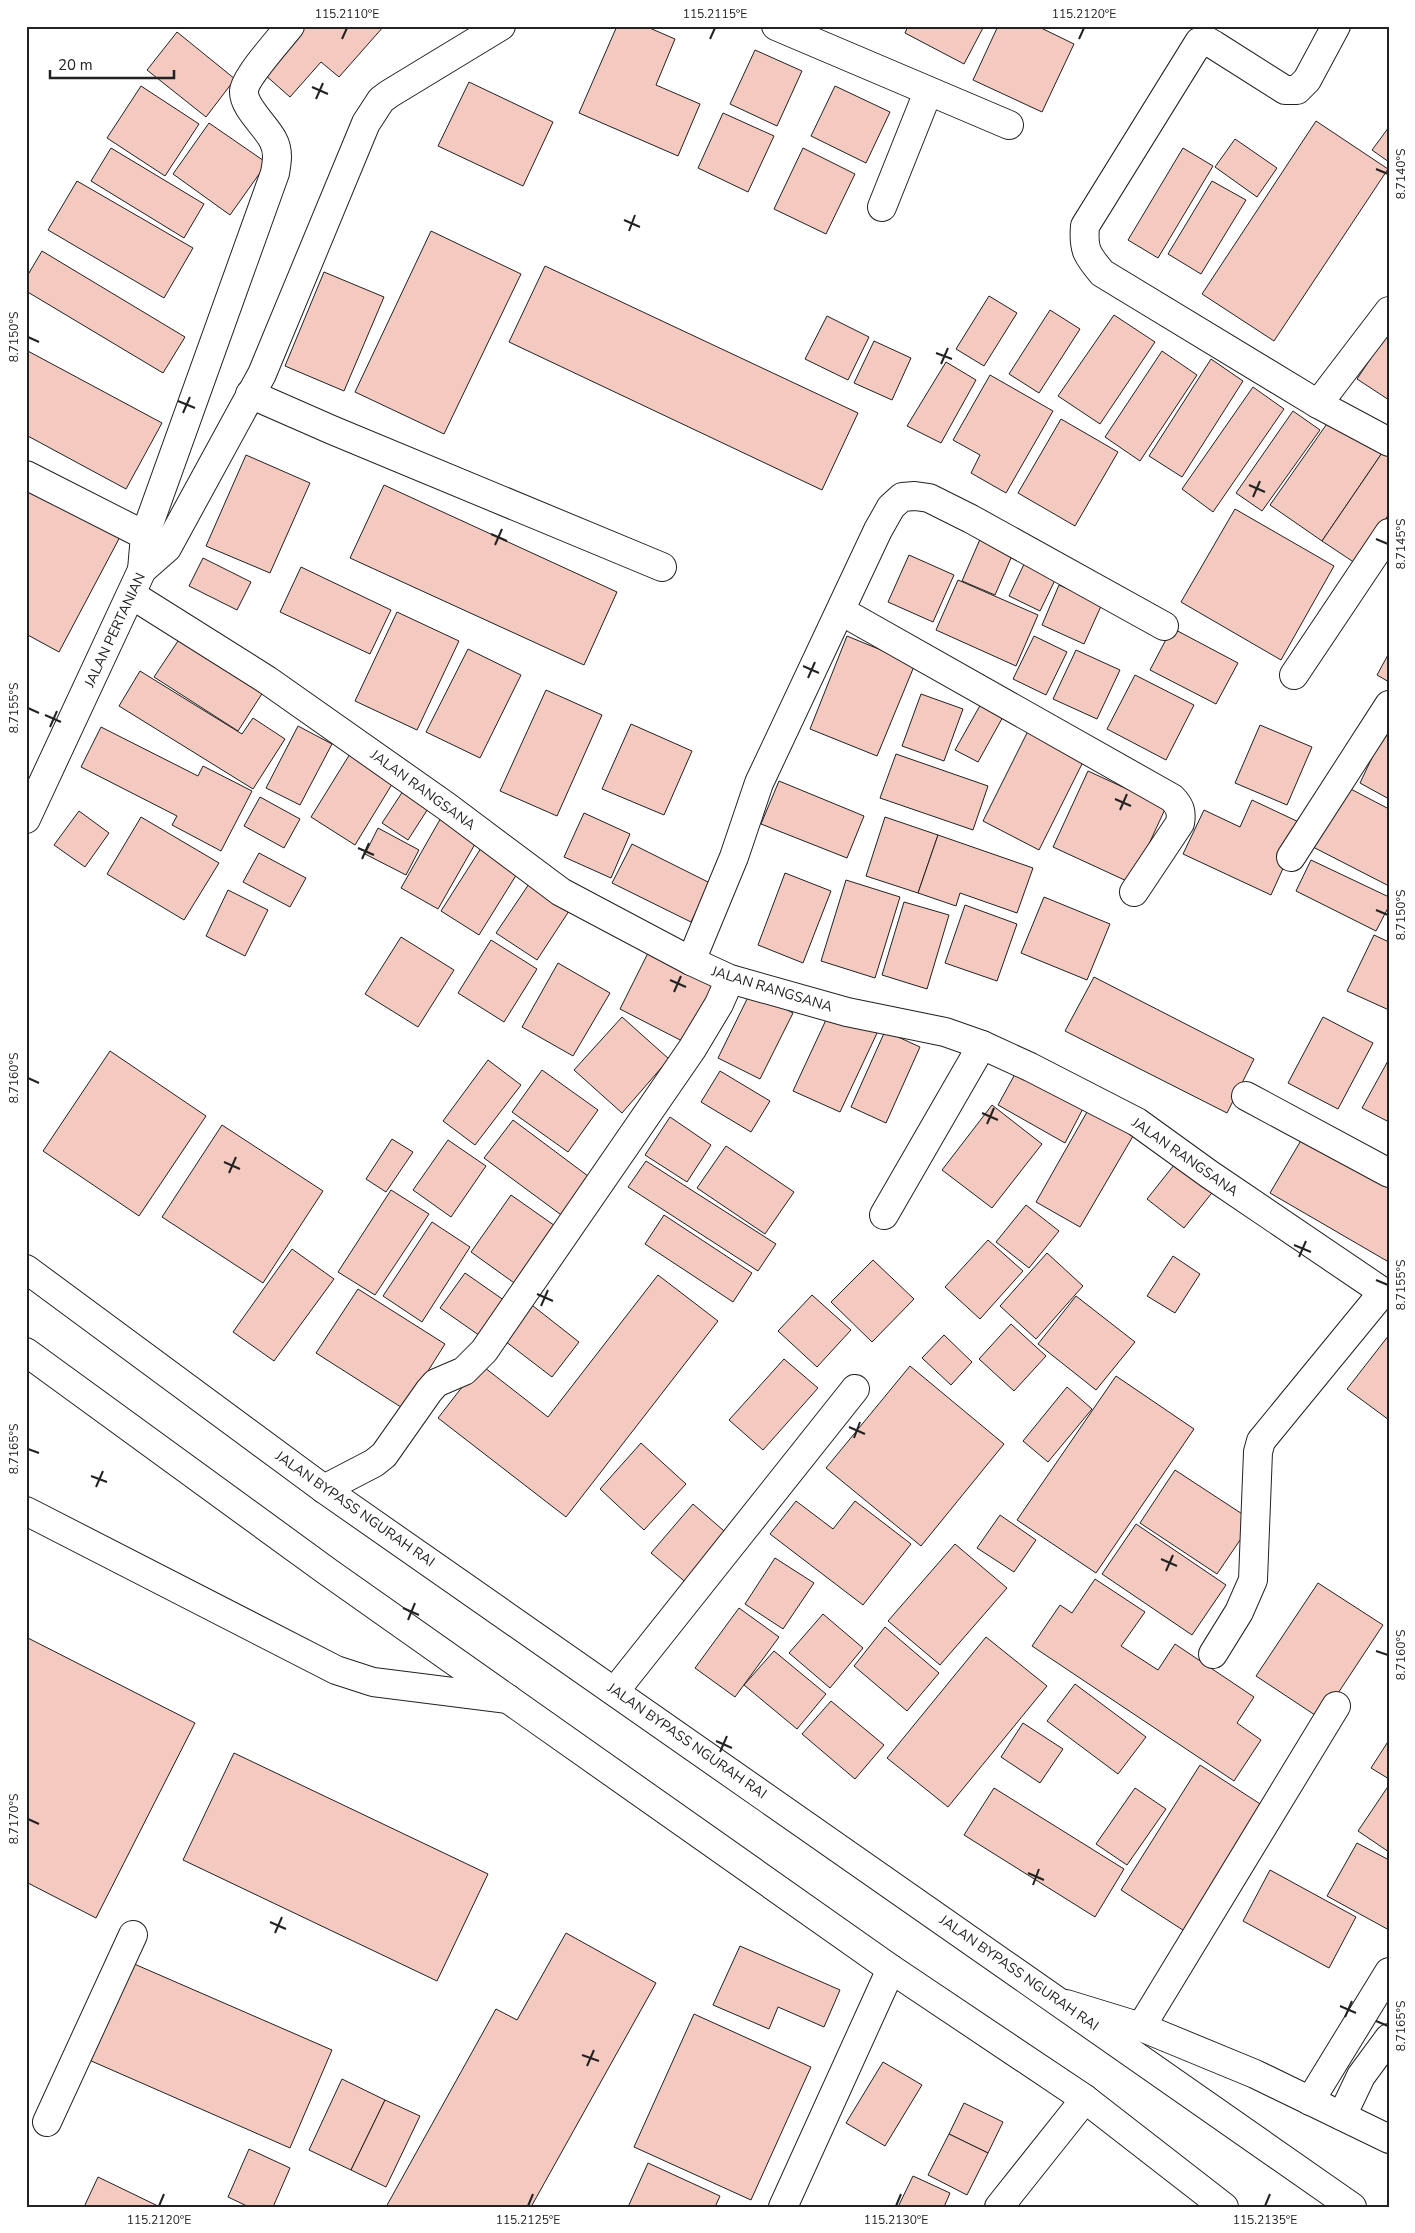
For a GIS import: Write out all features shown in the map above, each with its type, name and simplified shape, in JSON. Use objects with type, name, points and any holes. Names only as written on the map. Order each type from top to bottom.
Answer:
[{"type":"main road","points":[[26,475],[156,541],[275,173],[278,155],[274,140],[246,102],[244,91],[248,78],[290,26]]},
{"type":"main road","name":"JALAN PERTANIAN","points":[[26,819],[156,541],[220,452],[262,374],[359,139],[373,111],[389,94],[501,26]]},
{"type":"main road","points":[[776,26],[1009,125]]},
{"type":"main road","points":[[1336,26],[1307,80],[1298,90],[1285,90],[1206,40],[1199,42],[1085,226],[1084,243],[1087,255],[1102,273],[1318,404],[1389,442]]},
{"type":"main road","points":[[882,207],[928,92]]},
{"type":"main road","points":[[1318,404],[1389,310]]},
{"type":"main road","points":[[250,394],[332,430],[662,566]]},
{"type":"main road","points":[[690,961],[734,857],[759,783],[878,530],[891,508],[902,497],[929,498],[971,518],[1164,626]]},
{"type":"main road","points":[[1294,676],[1389,533]]},
{"type":"main road","name":"JALAN RANGSANA","points":[[132,595],[275,685],[438,800],[561,892],[690,961],[730,979],[847,1012],[945,1032],[982,1045],[1137,1122],[1209,1174],[1386,1291]]},
{"type":"main road","points":[[841,612],[1172,798],[1180,810],[1180,823],[1134,892]]},
{"type":"main road","points":[[1291,857],[1389,705]]},
{"type":"main road","points":[[324,1489],[374,1463],[390,1448],[428,1391],[436,1383],[464,1371],[484,1351],[692,1049],[719,1004],[730,979]]},
{"type":"main road","points":[[884,1215],[982,1045]]},
{"type":"main road","points":[[1246,1096],[1389,1172]]},
{"type":"main road","name":"JALAN BYPASS NGURAH RAI","points":[[26,1270],[324,1489],[1352,2207]]},
{"type":"main road","points":[[1213,1654],[1239,1612],[1253,1580],[1258,1452],[1261,1441],[1386,1291]]},
{"type":"main road","points":[[26,1352],[328,1572],[508,1699],[891,1969],[1085,2099],[1224,2207]]},
{"type":"main road","points":[[615,1691],[855,1389]]},
{"type":"main road","points":[[26,1511],[336,1670],[373,1682],[508,1699]]},
{"type":"main road","points":[[1141,2027],[1336,1706]]},
{"type":"main road","points":[[47,2122],[133,1935]]},
{"type":"main road","points":[[783,2207],[891,1969]]},
{"type":"main road","points":[[1310,2101],[1389,1972]]},
{"type":"main road","points":[[1062,2003],[1141,2027],[1254,2074],[1389,2139]]},
{"type":"main road","points":[[1342,2116],[1362,2076],[1389,2038]]},
{"type":"main road","points":[[999,2207],[1085,2099]]},
{"type":"building","points":[[306,26],[384,26],[339,77],[321,62],[290,97],[264,74]]},
{"type":"building","points":[[617,26],[645,26],[675,39],[656,85],[700,104],[678,156],[579,113]]},
{"type":"building","points":[[908,26],[984,26],[964,64],[905,33]]},
{"type":"building","points":[[998,26],[1037,26],[1074,44],[1042,112],[973,80]]},
{"type":"building","points":[[177,32],[235,79],[206,117],[147,70]]},
{"type":"building","points":[[755,50],[802,71],[777,126],[730,104]]},
{"type":"building","points":[[469,82],[553,122],[523,186],[438,146]]},
{"type":"building","points":[[141,86],[199,124],[165,176],[107,138]]},
{"type":"building","points":[[835,86],[890,112],[866,163],[811,136]]},
{"type":"building","points":[[723,113],[774,136],[748,192],[698,168]]},
{"type":"building","points":[[1316,121],[1388,169],[1274,341],[1202,294]]},
{"type":"building","points":[[209,123],[267,163],[230,215],[173,174]]},
{"type":"building","points":[[1389,127],[1389,162],[1372,150]]},
{"type":"building","points":[[1235,139],[1277,168],[1257,197],[1215,167]]},
{"type":"building","points":[[111,148],[204,204],[184,238],[91,181]]},
{"type":"building","points":[[803,148],[855,174],[826,234],[774,209]]},
{"type":"building","points":[[1183,148],[1213,166],[1158,258],[1128,240]]},
{"type":"building","points":[[77,181],[193,248],[164,298],[48,230]]},
{"type":"building","points":[[1212,181],[1246,200],[1201,274],[1168,254]]},
{"type":"building","points":[[431,231],[521,274],[444,434],[355,392]]},
{"type":"building","points":[[42,251],[185,337],[163,373],[26,291],[26,278]]},
{"type":"building","points":[[545,266],[858,413],[822,490],[509,342]]},
{"type":"building","points":[[324,272],[384,297],[344,391],[285,366]]},
{"type":"building","points":[[989,296],[1017,313],[984,366],[956,349]]},
{"type":"building","points":[[1050,310],[1080,329],[1039,393],[1009,374]]},
{"type":"building","points":[[1114,315],[1155,342],[1100,424],[1058,396]]},
{"type":"building","points":[[827,316],[869,337],[848,380],[805,359]]},
{"type":"building","points":[[1389,331],[1389,400],[1357,379]]},
{"type":"building","points":[[874,341],[911,358],[892,400],[854,383]]},
{"type":"building","points":[[26,350],[162,423],[126,489],[26,435]]},
{"type":"building","points":[[1162,351],[1197,375],[1140,461],[1105,437]]},
{"type":"building","points":[[1211,359],[1243,381],[1182,477],[1149,456]]},
{"type":"building","points":[[946,362],[976,380],[941,443],[907,426]]},
{"type":"building","points":[[990,375],[1053,411],[1006,493],[971,473],[980,455],[953,440]]},
{"type":"building","points":[[1253,387],[1284,409],[1213,512],[1182,489]]},
{"type":"building","points":[[1293,411],[1320,430],[1262,511],[1236,493]]},
{"type":"building","points":[[1331,418],[1382,453],[1322,541],[1270,505]]},
{"type":"building","points":[[1061,419],[1118,452],[1075,526],[1018,493]]},
{"type":"building","points":[[1382,453],[1389,457],[1389,514],[1355,563],[1322,541]]},
{"type":"building","points":[[246,455],[310,483],[270,573],[206,546]]},
{"type":"building","points":[[384,485],[617,592],[584,665],[350,558]]},
{"type":"building","points":[[26,486],[121,535],[59,652],[26,634]]},
{"type":"building","points":[[1235,509],[1334,566],[1281,660],[1181,602]]},
{"type":"building","points":[[981,537],[1014,551],[995,595],[962,581]]},
{"type":"building","points":[[909,555],[954,575],[933,622],[888,602]]},
{"type":"building","points":[[203,558],[251,582],[237,610],[189,586]]},
{"type":"building","points":[[1026,560],[1057,576],[1040,611],[1009,596]]},
{"type":"building","points":[[301,567],[391,610],[370,654],[280,612]]},
{"type":"building","points":[[958,580],[1038,615],[1016,666],[936,630]]},
{"type":"building","points":[[1059,585],[1102,604],[1084,644],[1042,625]]},
{"type":"building","points":[[397,612],[459,641],[417,730],[355,701]]},
{"type":"building","points":[[1172,628],[1238,663],[1216,704],[1150,670]]},
{"type":"building","points":[[182,635],[265,689],[238,731],[154,677]]},
{"type":"building","points":[[847,636],[915,664],[877,756],[810,729]]},
{"type":"building","points":[[1034,636],[1067,652],[1046,695],[1013,679]]},
{"type":"building","points":[[468,649],[521,675],[480,758],[426,732]]},
{"type":"building","points":[[1076,650],[1120,670],[1097,719],[1053,699]]},
{"type":"building","points":[[1389,653],[1389,682],[1377,675]]},
{"type":"building","points":[[140,671],[242,734],[253,718],[285,739],[253,789],[119,706]]},
{"type":"building","points":[[1135,675],[1194,705],[1166,760],[1107,729]]},
{"type":"building","points":[[546,690],[602,715],[557,816],[500,791]]},
{"type":"building","points":[[921,694],[963,709],[944,761],[902,746]]},
{"type":"building","points":[[982,702],[1004,715],[978,762],[955,750]]},
{"type":"building","points":[[1389,722],[1389,799],[1360,783]]},
{"type":"building","points":[[631,724],[692,751],[664,815],[602,789]]},
{"type":"building","points":[[1260,725],[1312,747],[1287,805],[1235,783]]},
{"type":"building","points":[[298,726],[332,744],[300,805],[266,788]]},
{"type":"building","points":[[101,727],[198,776],[203,766],[252,791],[221,851],[172,825],[177,816],[81,767]]},
{"type":"building","points":[[1028,731],[1084,760],[1039,850],[983,821]]},
{"type":"building","points":[[353,749],[397,776],[355,845],[311,817]]},
{"type":"building","points":[[896,754],[988,786],[973,830],[880,798]]},
{"type":"building","points":[[1088,771],[1166,807],[1131,883],[1053,847]]},
{"type":"building","points":[[779,781],[864,816],[847,858],[761,824]]},
{"type":"building","points":[[1345,786],[1389,809],[1389,886],[1313,847]]},
{"type":"building","points":[[405,788],[431,804],[408,840],[382,823]]},
{"type":"building","points":[[260,797],[300,819],[284,848],[244,826]]},
{"type":"building","points":[[1252,800],[1303,824],[1271,895],[1183,854],[1204,810],[1240,827]]},
{"type":"building","points":[[79,811],[109,833],[85,867],[54,845]]},
{"type":"building","points":[[584,813],[630,834],[611,878],[564,857]]},
{"type":"building","points":[[442,816],[479,837],[438,909],[401,888]]},
{"type":"building","points":[[141,817],[219,863],[184,920],[107,874]]},
{"type":"building","points":[[885,817],[938,835],[918,893],[866,876]]},
{"type":"building","points":[[378,828],[419,850],[406,875],[365,854]]},
{"type":"building","points":[[938,835],[1033,868],[1017,913],[960,893],[956,906],[918,893]]},
{"type":"building","points":[[632,844],[710,883],[691,922],[612,883]]},
{"type":"building","points":[[483,845],[520,869],[479,935],[441,911]]},
{"type":"building","points":[[259,853],[306,878],[290,907],[243,882]]},
{"type":"building","points":[[1311,860],[1389,897],[1389,906],[1376,931],[1296,891]]},
{"type":"building","points":[[785,873],[831,891],[803,963],[758,945]]},
{"type":"building","points":[[846,880],[900,897],[875,978],[821,961]]},
{"type":"building","points":[[531,881],[571,908],[537,960],[496,933]]},
{"type":"building","points":[[228,890],[268,910],[245,956],[206,936]]},
{"type":"building","points":[[1044,897],[1110,924],[1087,980],[1021,953]]},
{"type":"building","points":[[904,902],[949,915],[927,989],[882,975]]},
{"type":"building","points":[[965,905],[1017,924],[997,981],[945,963]]},
{"type":"building","points":[[1374,935],[1389,942],[1389,1010],[1347,991]]},
{"type":"building","points":[[401,937],[454,970],[418,1027],[365,994]]},
{"type":"building","points":[[491,940],[537,969],[504,1022],[458,993]]},
{"type":"building","points":[[651,947],[716,980],[684,1042],[620,1009]]},
{"type":"building","points":[[558,963],[610,993],[573,1056],[522,1027]]},
{"type":"building","points":[[1094,977],[1254,1059],[1227,1113],[1065,1031]]},
{"type":"building","points":[[751,991],[793,1013],[760,1079],[718,1058]]},
{"type":"building","points":[[831,1009],[878,1031],[840,1112],[793,1091]]},
{"type":"building","points":[[622,1017],[669,1059],[622,1113],[574,1070]]},
{"type":"building","points":[[1323,1017],[1373,1043],[1338,1109],[1288,1083]]},
{"type":"building","points":[[885,1031],[920,1047],[886,1123],[851,1107]]},
{"type":"building","points":[[110,1051],[206,1116],[139,1216],[43,1151]]},
{"type":"building","points":[[1389,1059],[1389,1122],[1362,1108]]},
{"type":"building","points":[[488,1060],[521,1085],[475,1145],[443,1121]]},
{"type":"building","points":[[1020,1065],[1087,1101],[1065,1143],[998,1105]]},
{"type":"building","points":[[542,1070],[598,1110],[568,1152],[512,1112]]},
{"type":"building","points":[[720,1071],[770,1101],[751,1132],[701,1102]]},
{"type":"building","points":[[992,1105],[1042,1144],[992,1208],[942,1170]]},
{"type":"building","points":[[1091,1105],[1136,1131],[1080,1227],[1036,1202]]},
{"type":"building","points":[[670,1117],[711,1145],[687,1182],[645,1155]]},
{"type":"building","points":[[513,1120],[592,1179],[564,1217],[484,1158]]},
{"type":"building","points":[[222,1125],[323,1191],[263,1283],[162,1217]]},
{"type":"building","points":[[1306,1132],[1389,1181],[1389,1257],[1387,1261],[1270,1193]]},
{"type":"building","points":[[392,1139],[413,1152],[386,1192],[366,1179]]},
{"type":"building","points":[[448,1140],[486,1166],[451,1217],[413,1190]]},
{"type":"building","points":[[726,1146],[794,1192],[765,1234],[697,1188]]},
{"type":"building","points":[[1178,1160],[1215,1189],[1184,1228],[1147,1199]]},
{"type":"building","points":[[646,1161],[776,1244],[758,1271],[628,1187]]},
{"type":"building","points":[[391,1190],[429,1214],[375,1295],[338,1272]]},
{"type":"building","points":[[511,1195],[558,1228],[517,1285],[471,1252]]},
{"type":"building","points":[[1026,1205],[1059,1231],[1029,1268],[996,1242]]},
{"type":"building","points":[[664,1215],[752,1273],[733,1302],[645,1244]]},
{"type":"building","points":[[432,1222],[470,1247],[422,1322],[383,1296]]},
{"type":"building","points":[[988,1240],[1023,1271],[980,1319],[945,1287]]},
{"type":"building","points":[[292,1249],[334,1279],[274,1361],[233,1332]]},
{"type":"building","points":[[1047,1253],[1083,1286],[1036,1339],[1000,1306]]},
{"type":"building","points":[[1173,1256],[1200,1274],[1175,1313],[1147,1296]]},
{"type":"building","points":[[873,1260],[914,1299],[872,1342],[831,1302]]},
{"type":"building","points":[[465,1273],[508,1303],[483,1338],[440,1308]]},
{"type":"building","points":[[658,1275],[718,1321],[566,1517],[438,1418],[480,1364],[548,1417]]},
{"type":"building","points":[[358,1289],[445,1344],[404,1409],[316,1353]]},
{"type":"building","points":[[812,1295],[851,1330],[817,1367],[778,1331]]},
{"type":"building","points":[[1076,1296],[1135,1342],[1096,1390],[1038,1344]]},
{"type":"building","points":[[528,1302],[579,1342],[552,1377],[501,1338]]},
{"type":"building","points":[[1011,1324],[1046,1356],[1014,1391],[979,1359]]},
{"type":"building","points":[[944,1335],[972,1362],[951,1385],[922,1358]]},
{"type":"building","points":[[1389,1335],[1389,1420],[1347,1389]]},
{"type":"building","points":[[784,1359],[818,1388],[763,1450],[729,1420]]},
{"type":"building","points":[[910,1366],[1004,1444],[921,1546],[826,1468]]},
{"type":"building","points":[[1116,1376],[1194,1429],[1096,1573],[1017,1520]]},
{"type":"building","points":[[1067,1387],[1092,1409],[1048,1462],[1023,1441]]},
{"type":"building","points":[[641,1443],[686,1484],[644,1530],[600,1489]]},
{"type":"building","points":[[1175,1470],[1253,1521],[1217,1574],[1140,1523]]},
{"type":"building","points":[[796,1501],[833,1529],[855,1501],[911,1544],[863,1605],[770,1534]]},
{"type":"building","points":[[693,1504],[731,1537],[689,1585],[651,1553]]},
{"type":"building","points":[[1000,1515],[1036,1540],[1014,1572],[977,1548]]},
{"type":"building","points":[[1136,1524],[1226,1585],[1192,1635],[1102,1574]]},
{"type":"building","points":[[955,1544],[1007,1588],[940,1665],[888,1621]]},
{"type":"building","points":[[775,1558],[814,1583],[783,1629],[745,1604]]},
{"type":"building","points":[[1095,1579],[1145,1612],[1121,1646],[1158,1670],[1175,1644],[1254,1697],[1237,1723],[1261,1740],[1234,1781],[1032,1646],[1060,1605],[1072,1613]]},
{"type":"building","points":[[1318,1583],[1383,1625],[1321,1719],[1256,1676]]},
{"type":"building","points":[[739,1608],[779,1637],[735,1697],[695,1668]]},
{"type":"building","points":[[823,1614],[863,1648],[830,1688],[789,1653]]},
{"type":"building","points":[[885,1627],[939,1673],[907,1711],[854,1666]]},
{"type":"building","points":[[26,1637],[195,1723],[96,1918],[26,1882]]},
{"type":"building","points":[[986,1637],[1047,1686],[948,1807],[887,1758]]},
{"type":"building","points":[[774,1651],[826,1694],[797,1729],[744,1685]]},
{"type":"building","points":[[1075,1684],[1146,1737],[1118,1774],[1047,1721]]},
{"type":"building","points":[[831,1701],[884,1745],[855,1779],[802,1734]]},
{"type":"building","points":[[1023,1723],[1063,1749],[1040,1783],[1001,1757]]},
{"type":"building","points":[[1389,1740],[1389,1779],[1371,1768]]},
{"type":"building","points":[[234,1753],[488,1874],[437,1981],[183,1860]]},
{"type":"building","points":[[1200,1765],[1268,1809],[1189,1934],[1121,1890]]},
{"type":"building","points":[[1389,1785],[1389,1852],[1358,1831]]},
{"type":"building","points":[[994,1788],[1124,1869],[1095,1917],[964,1835]]},
{"type":"building","points":[[1135,1788],[1166,1809],[1127,1865],[1096,1844]]},
{"type":"building","points":[[1357,1843],[1389,1860],[1389,1930],[1327,1896]]},
{"type":"building","points":[[1270,1870],[1356,1917],[1329,1968],[1243,1921]]},
{"type":"building","points":[[566,1933],[656,1983],[531,2207],[386,2207],[496,2009],[517,2020]]},
{"type":"building","points":[[740,1946],[840,1990],[824,2027],[778,2007],[769,2029],[713,2005]]},
{"type":"building","points":[[132,1963],[332,2050],[290,2148],[89,2060]]},
{"type":"building","points":[[694,2014],[811,2067],[751,2200],[634,2147]]},
{"type":"building","points":[[883,2062],[922,2085],[885,2146],[846,2123]]},
{"type":"building","points":[[342,2079],[385,2100],[351,2170],[309,2150]]},
{"type":"building","points":[[385,2100],[420,2116],[386,2187],[351,2170]]},
{"type":"building","points":[[964,2103],[1003,2122],[988,2153],[949,2134]]},
{"type":"building","points":[[949,2134],[988,2153],[967,2195],[928,2175]]},
{"type":"building","points":[[249,2149],[290,2168],[273,2207],[249,2207],[228,2197]]},
{"type":"building","points":[[648,2163],[720,2196],[715,2207],[628,2207]]},
{"type":"building","points":[[913,2176],[950,2193],[944,2207],[898,2207]]},
{"type":"building","points":[[98,2177],[160,2207],[84,2207]]}]
